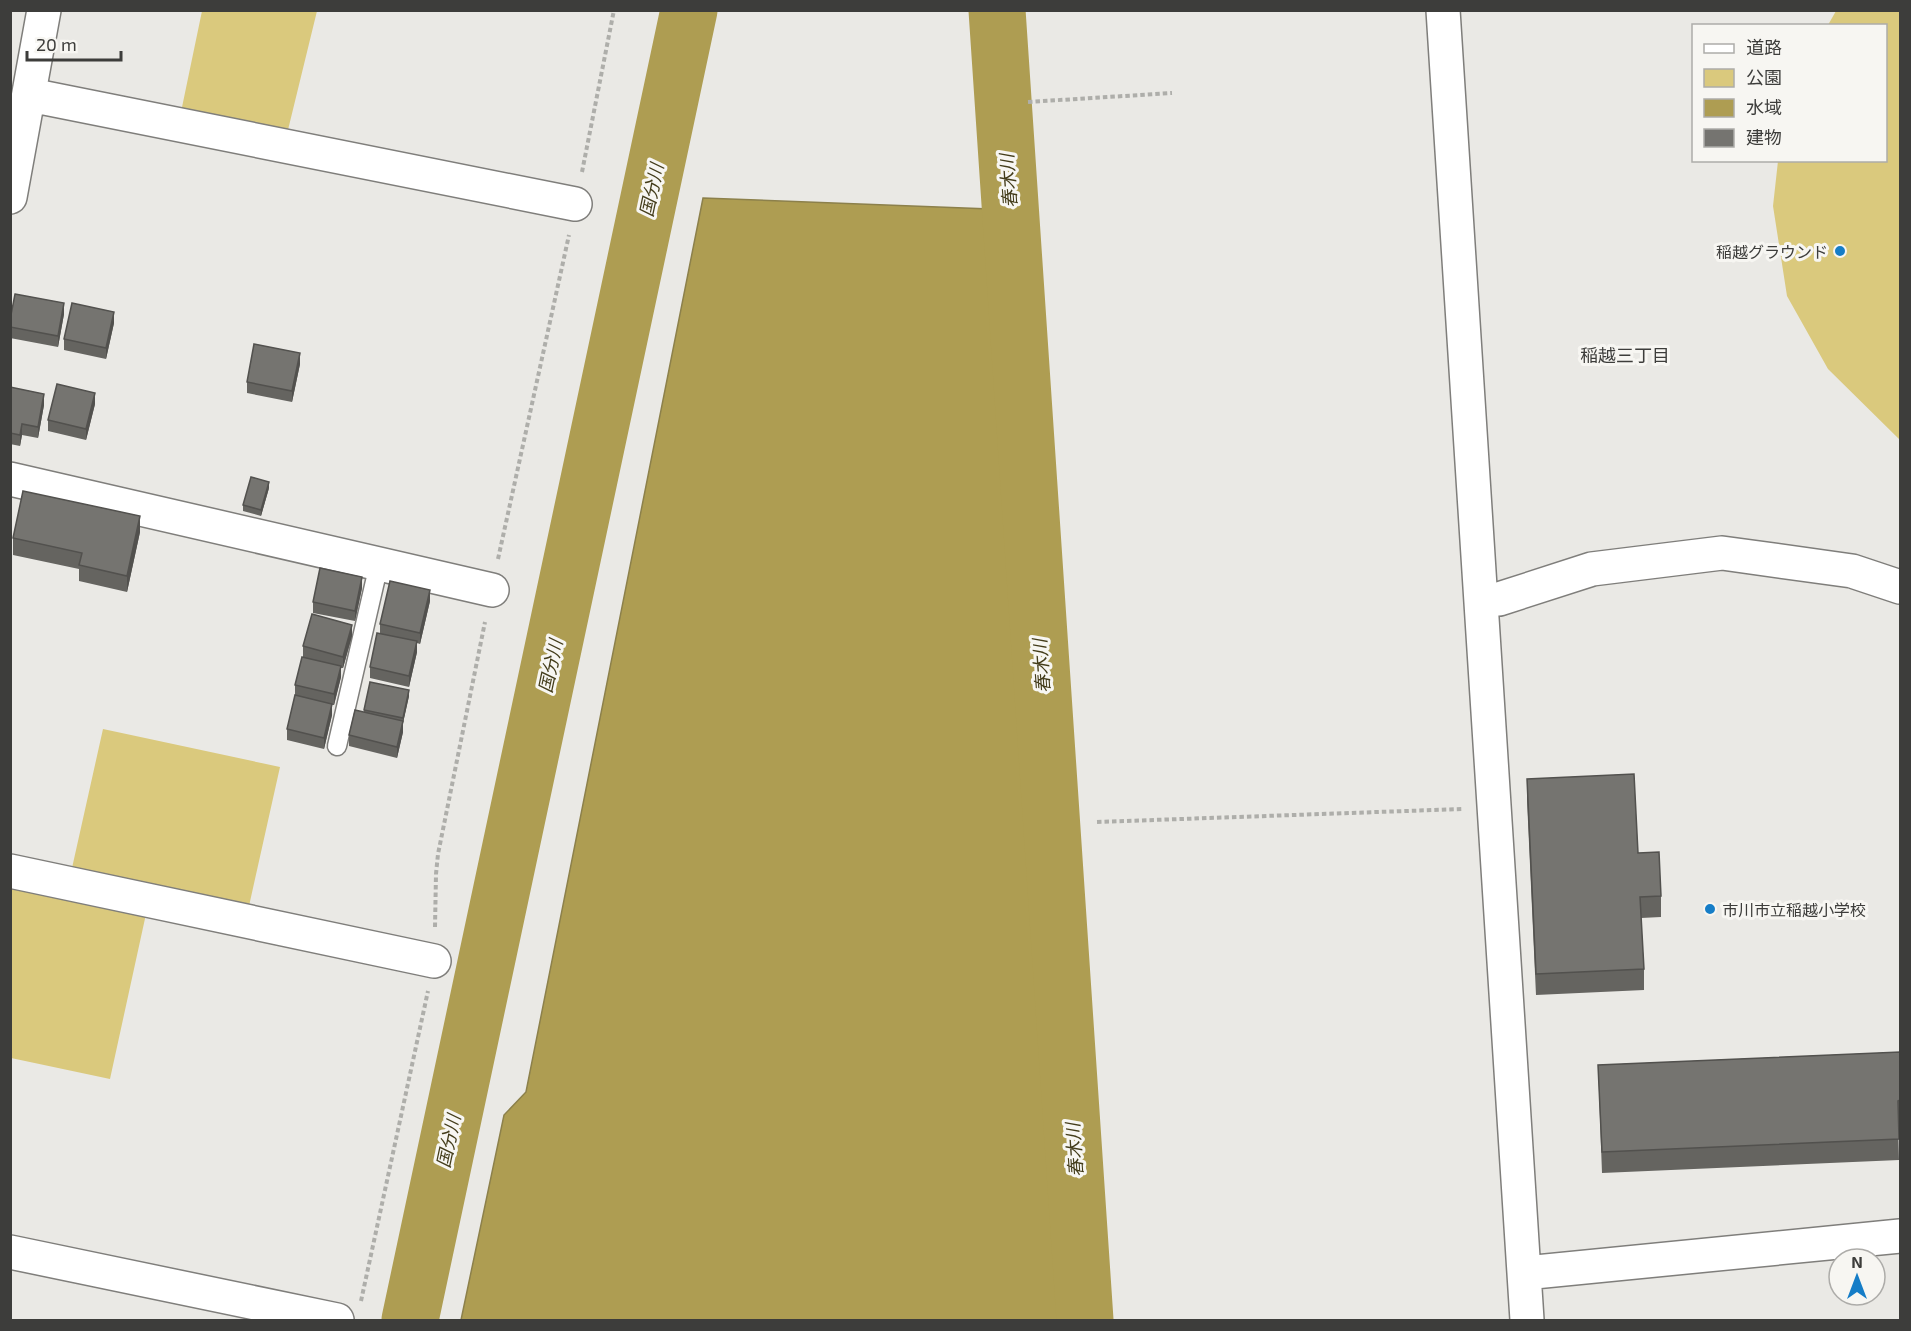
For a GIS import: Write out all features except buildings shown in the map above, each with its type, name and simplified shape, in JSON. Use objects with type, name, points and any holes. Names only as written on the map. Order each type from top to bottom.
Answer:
[{"type":"street","points":[[10,197],[16,135],[30,95],[44,10]]},
{"type":"street","points":[[1443,10],[1496,808],[1527,1320]]},
{"type":"street","points":[[30,95],[575,204]]},
{"type":"street","points":[[10,479],[492,590]]},
{"type":"street","points":[[1481,599],[1499,599],[1592,569],[1722,554],[1852,571],[1900,587]]},
{"type":"street","points":[[10,871],[434,961]]},
{"type":"street","points":[[1524,1273],[1900,1236]]},
{"type":"street","points":[[10,1252],[348,1315]]},
{"type":"lane","points":[[337,746],[379,564]]},
{"type":"path","points":[[348,1315],[434,961],[438,854],[614,10]]},
{"type":"path","points":[[1028,102],[1172,93]]},
{"type":"path","points":[[1097,822],[1496,808]]},
{"type":"green space","points":[[202,11],[317,11],[287,134],[181,112]]},
{"type":"green space","name":"稲越グラウンド","points":[[1836,11],[1900,11],[1900,440],[1828,369],[1787,296],[1773,206],[1778,162],[1887,162],[1887,24],[1829,24]]},
{"type":"green space","points":[[103,729],[280,767],[249,906],[72,868]]},
{"type":"green space","points":[[11,884],[146,914],[110,1079],[11,1058]]},
{"type":"water","points":[[703,198],[990,209],[1068,1320],[461,1320],[504,1115],[526,1092]]},
{"type":"waterway","name":"国分川","points":[[410,1320],[689,10]]},
{"type":"waterway","name":"春木川","points":[[997,10],[1085,1320]]},
{"type":"place","name":"稲越グラウンド","points":[[1840,251]]},
{"type":"place","name":"市川市立稲越小学校","points":[[1710,909]]},
{"type":"district","name":"稲越三丁目","points":[[1625,355]]}]
